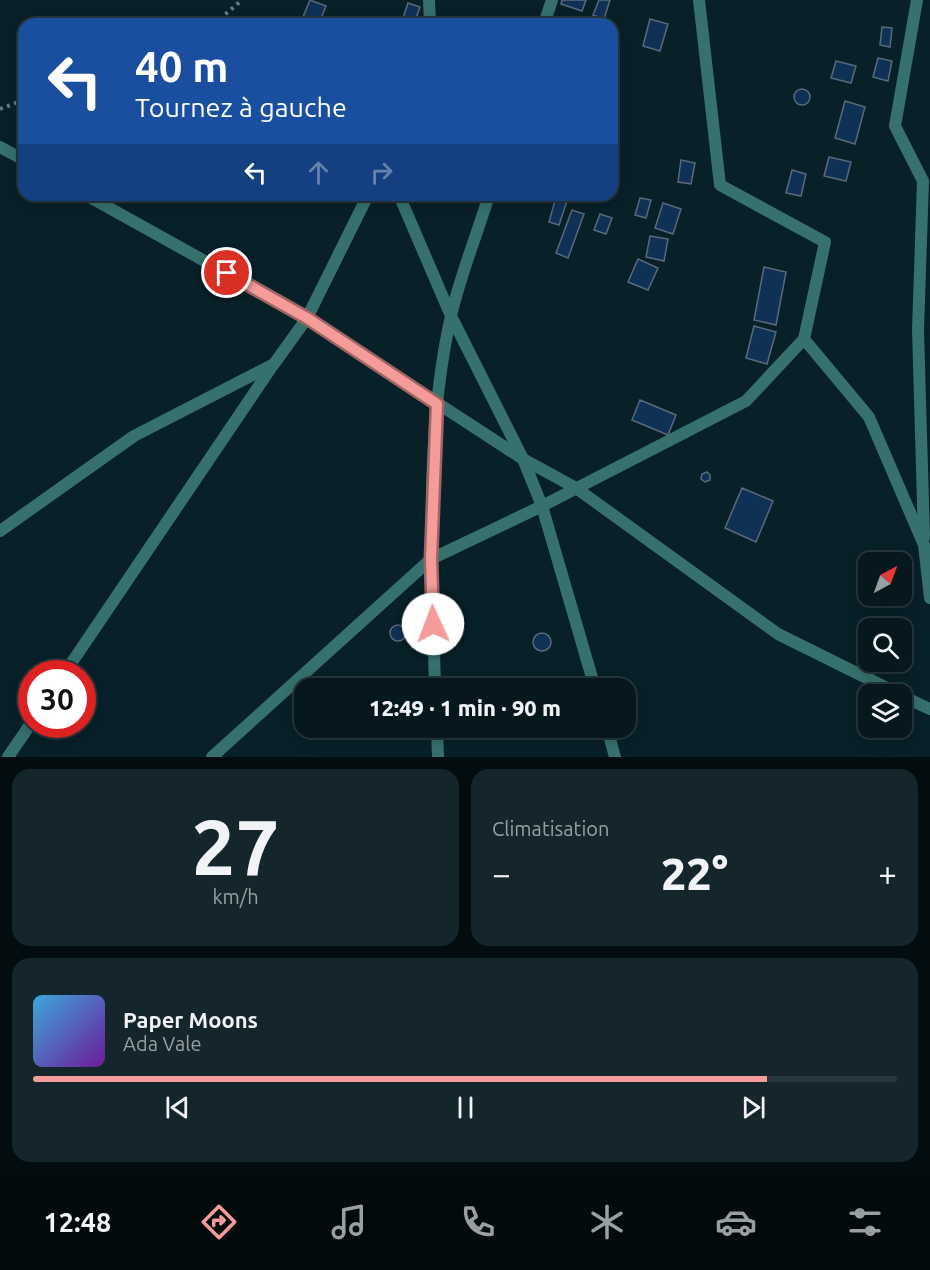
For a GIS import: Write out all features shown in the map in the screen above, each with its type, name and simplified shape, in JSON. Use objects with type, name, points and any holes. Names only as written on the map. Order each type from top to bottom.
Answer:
[{"type":"street","points":[[429,0],[430,18]]},
{"type":"street","points":[[546,18],[552,0]]},
{"type":"street","points":[[212,757],[431,559],[542,506],[746,401],[804,339],[825,242],[720,185],[699,0]]},
{"type":"street","points":[[917,0],[895,126],[930,193]]},
{"type":"street","points":[[0,147],[18,157]]},
{"type":"street","points":[[923,182],[918,330],[924,545],[930,598]]},
{"type":"street","points":[[97,201],[307,318],[522,459],[576,488],[778,634],[878,684]]},
{"type":"street","points":[[73,660],[307,318],[365,201]]},
{"type":"street","points":[[402,201],[451,316],[522,459],[542,506],[593,678]]},
{"type":"street","points":[[435,678],[431,559],[437,404],[451,316],[487,201]]},
{"type":"street","points":[[804,339],[869,417],[924,545]]},
{"type":"street","points":[[0,531],[134,436],[274,364]]},
{"type":"street","points":[[912,701],[930,709]]},
{"type":"street","points":[[8,757],[21,738]]},
{"type":"street","points":[[437,738],[438,757]]},
{"type":"street","points":[[610,738],[615,757]]},
{"type":"path","points":[[221,18],[242,0]]},
{"type":"path","points":[[0,109],[18,102]]},
{"type":"building","points":[[310,0],[326,6],[321,18],[302,18]]},
{"type":"building","points":[[562,0],[586,0],[582,11],[561,4]]},
{"type":"building","points":[[599,0],[610,0],[604,18],[593,15]]},
{"type":"building","points":[[408,3],[420,7],[416,18],[403,18]]},
{"type":"building","points":[[650,19],[668,24],[660,51],[643,46]]},
{"type":"building","points":[[882,27],[892,28],[890,47],[880,45]]},
{"type":"building","points":[[878,58],[892,61],[888,81],[873,77]]},
{"type":"building","points":[[836,61],[856,66],[851,83],[831,78]]},
{"type":"building","points":[[799,89],[805,89],[810,97],[808,103],[799,105],[794,100],[794,94]]},
{"type":"building","points":[[845,101],[865,107],[855,144],[835,138]]},
{"type":"building","points":[[829,157],[851,162],[846,181],[824,176]]},
{"type":"building","points":[[681,160],[695,163],[691,184],[678,182]]},
{"type":"building","points":[[792,170],[806,174],[801,196],[786,193]]},
{"type":"building","points":[[640,198],[651,200],[646,218],[635,215]]},
{"type":"building","points":[[555,201],[567,201],[559,225],[549,222]]},
{"type":"building","points":[[663,203],[681,209],[673,234],[655,228]]},
{"type":"building","points":[[572,210],[584,214],[568,258],[556,253]]},
{"type":"building","points":[[600,214],[612,218],[606,234],[594,230]]},
{"type":"building","points":[[650,236],[668,239],[664,261],[646,257]]},
{"type":"building","points":[[638,259],[658,268],[648,290],[628,282]]},
{"type":"building","points":[[764,267],[786,272],[776,325],[754,320]]},
{"type":"building","points":[[754,326],[776,332],[767,364],[746,358]]},
{"type":"building","points":[[640,400],[676,415],[668,435],[632,420]]},
{"type":"building","points":[[707,472],[710,480],[705,482],[701,479],[702,474]]},
{"type":"building","points":[[742,488],[773,501],[756,542],[725,528]]},
{"type":"building","points":[[395,625],[401,625],[406,633],[404,639],[395,641],[390,636],[390,630]]},
{"type":"building","points":[[542,633],[548,636],[551,642],[548,648],[542,651],[536,648],[533,642],[536,636]]},
{"type":"route","points":[[227,273],[307,318],[437,404],[431,559],[433,624]]}]
